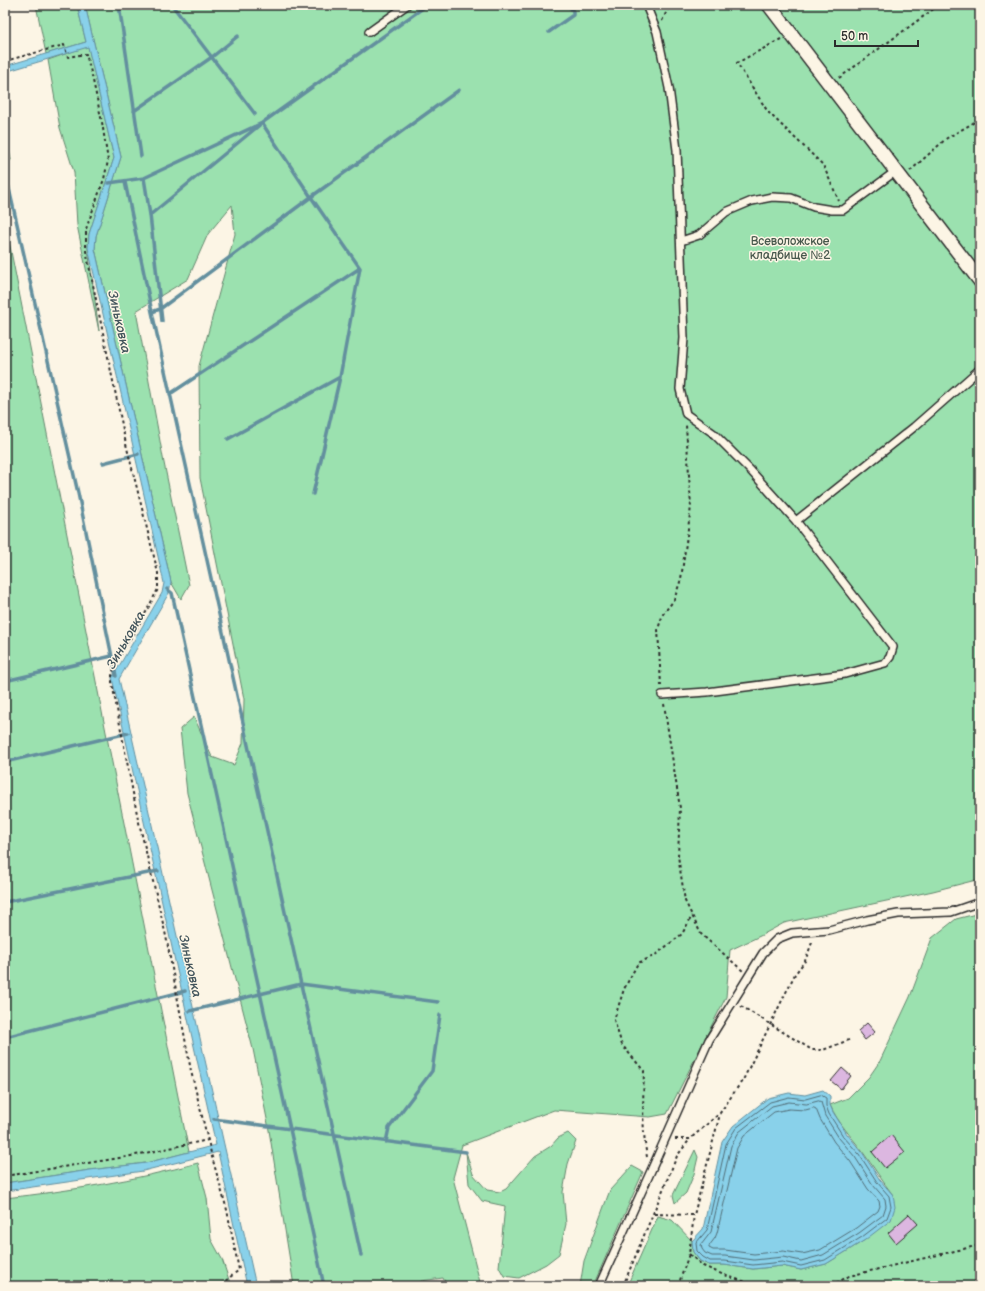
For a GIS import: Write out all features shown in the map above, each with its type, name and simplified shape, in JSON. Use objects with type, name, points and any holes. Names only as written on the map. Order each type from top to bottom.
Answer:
[{"type":"street","points":[[769,5],[980,281]]},
{"type":"lane","points":[[369,32],[407,5]]},
{"type":"lane","points":[[646,5],[657,32],[669,88],[678,150],[684,338],[680,389],[686,414],[713,433],[751,471],[796,521],[893,647],[890,657],[885,663],[845,674],[707,692],[662,695]]},
{"type":"lane","points":[[681,242],[699,235],[726,212],[752,201],[772,197],[791,198],[814,207],[843,210],[899,175]]},
{"type":"lane","points":[[796,521],[914,427],[980,369]]},
{"type":"lane","points":[[599,1286],[709,1040],[763,953],[777,939],[792,933],[829,930],[898,914],[951,912],[980,902]]},
{"type":"path","points":[[657,32],[668,9],[672,5]]},
{"type":"path","points":[[830,85],[939,5]]},
{"type":"path","points":[[791,34],[737,63],[768,112],[823,165],[843,210]]},
{"type":"path","points":[[5,61],[64,45],[68,56],[86,54],[102,122],[108,161],[104,179],[86,229],[86,251],[126,444],[158,573],[158,589],[145,614],[117,660],[112,674],[112,683],[137,814],[166,936],[192,1071],[212,1157],[227,1210],[239,1270],[218,1286]]},
{"type":"path","points":[[899,175],[947,138],[972,123],[980,115]]},
{"type":"path","points":[[686,414],[691,507],[681,579],[674,600],[663,614],[658,629],[662,695],[680,808],[678,856],[685,901],[701,934],[748,975]]},
{"type":"path","points":[[650,1173],[644,1140],[644,1071],[622,1045],[614,1020],[624,989],[638,963],[654,956],[682,934],[692,916]]},
{"type":"path","points":[[622,1286],[654,1214],[677,1156],[690,1139],[720,1113],[744,1078],[795,974],[805,961],[816,931]]},
{"type":"path","points":[[733,1001],[812,1050],[823,1050],[849,1040]]},
{"type":"path","points":[[678,1286],[689,1254],[694,1215],[720,1113]]},
{"type":"path","points":[[666,1139],[690,1139]]},
{"type":"path","points":[[5,1176],[126,1157],[208,1140]]},
{"type":"path","points":[[654,1214],[694,1215]]},
{"type":"path","points":[[831,1286],[849,1276],[980,1244]]},
{"type":"path","points":[[689,1254],[703,1266],[724,1275],[758,1286]]},
{"type":"green space","points":[[36,5],[77,5],[86,42],[46,54]]},
{"type":"green space","name":"Всеволожское кладбище №2","points":[[85,5],[980,5],[980,879],[933,891],[784,923],[730,950],[726,997],[667,1114],[650,1117],[554,1110],[462,1145],[453,1178],[481,1286],[447,1286],[443,1278],[421,1281],[416,1286],[294,1286],[268,1124],[253,1049],[187,793],[180,729],[194,717],[212,757],[234,765],[243,743],[244,699],[200,478],[199,366],[235,234],[232,205],[208,234],[188,279],[136,311],[164,463],[189,585],[181,599],[171,582],[95,249],[96,236],[121,157]]},
{"type":"green space","points":[[88,46],[114,158],[89,234],[88,248],[99,331],[77,225],[74,172],[60,128],[48,60]]},
{"type":"green space","points":[[5,130],[11,160],[5,164]]},
{"type":"green space","points":[[5,221],[189,1152],[146,1163],[5,1183]]},
{"type":"green space","points":[[980,913],[980,1286],[627,1286],[658,1216],[672,1220],[692,1241],[693,1252],[700,1261],[709,1265],[724,1265],[753,1269],[782,1266],[801,1270],[826,1264],[865,1240],[893,1195],[841,1124],[830,1105],[848,1098],[869,1077],[880,1061],[910,997],[932,938],[956,919]]},
{"type":"green space","points":[[568,1133],[576,1141],[568,1164],[563,1192],[566,1224],[559,1254],[546,1264],[519,1278],[504,1276],[499,1267],[505,1206],[482,1201],[469,1184],[466,1152],[473,1174],[487,1190],[500,1192],[506,1189],[535,1156],[551,1146],[558,1138]]},
{"type":"green space","points":[[695,1150],[698,1157],[694,1174],[686,1193],[675,1203],[673,1195]]},
{"type":"green space","points":[[198,1163],[207,1198],[211,1239],[222,1259],[231,1286],[5,1286],[5,1198],[103,1184],[151,1175]]},
{"type":"green space","points":[[632,1166],[643,1172],[593,1286],[580,1286],[584,1261],[610,1190]]},
{"type":"water","points":[[77,5],[85,5],[121,157],[96,236],[95,249],[171,582],[169,593],[119,679],[256,1286],[247,1286],[218,1152],[143,1171],[5,1191],[5,1183],[146,1163],[216,1145],[112,678],[162,593],[164,583],[88,248],[89,234],[114,158],[88,47],[5,72],[5,66],[86,42]]},
{"type":"water","points":[[823,1090],[830,1096],[830,1105],[833,1112],[847,1134],[862,1152],[880,1180],[893,1195],[895,1207],[891,1220],[865,1240],[826,1264],[801,1270],[782,1266],[753,1269],[724,1265],[709,1265],[700,1261],[693,1252],[692,1241],[703,1229],[722,1142],[733,1126],[768,1098],[789,1093],[805,1095]]},
{"type":"building","points":[[867,1023],[875,1032],[865,1040],[858,1031]]},
{"type":"building","points":[[842,1068],[851,1076],[841,1089],[831,1081]]},
{"type":"building","points":[[891,1135],[905,1152],[885,1168],[872,1152]]},
{"type":"building","points":[[909,1214],[918,1224],[896,1243],[888,1233]]},
{"type":"waterway","points":[[119,5],[141,156]]},
{"type":"waterway","points":[[172,5],[255,114]]},
{"type":"waterway","points":[[109,183],[144,178],[262,123],[427,5]]},
{"type":"waterway","points":[[549,32],[573,15],[573,11],[568,5]]},
{"type":"waterway","points":[[134,111],[212,57],[238,36]]},
{"type":"waterway","points":[[152,312],[160,309],[459,90]]},
{"type":"waterway","points":[[150,215],[262,123],[360,268],[340,377],[313,494]]},
{"type":"waterway","name":"Зиньковка","points":[[5,171],[78,493],[116,676]]},
{"type":"waterway","points":[[144,178],[150,215],[162,321]]},
{"type":"waterway","points":[[125,182],[152,312],[361,1255]]},
{"type":"waterway","points":[[170,394],[360,268]]},
{"type":"waterway","points":[[228,439],[340,377]]},
{"type":"waterway","points":[[103,463],[138,454]]},
{"type":"waterway","points":[[167,589],[172,593],[324,1286]]},
{"type":"waterway","name":"Зиньковка","points":[[5,681],[112,656]]},
{"type":"waterway","points":[[5,762],[128,733]]},
{"type":"waterway","points":[[5,902],[158,871]]},
{"type":"waterway","points":[[190,1011],[301,984],[438,1002]]},
{"type":"waterway","name":"Зиньковка","points":[[5,1037],[185,991]]},
{"type":"waterway","points":[[386,1142],[389,1128],[432,1071],[440,1015]]},
{"type":"waterway","points":[[214,1119],[466,1152]]}]
